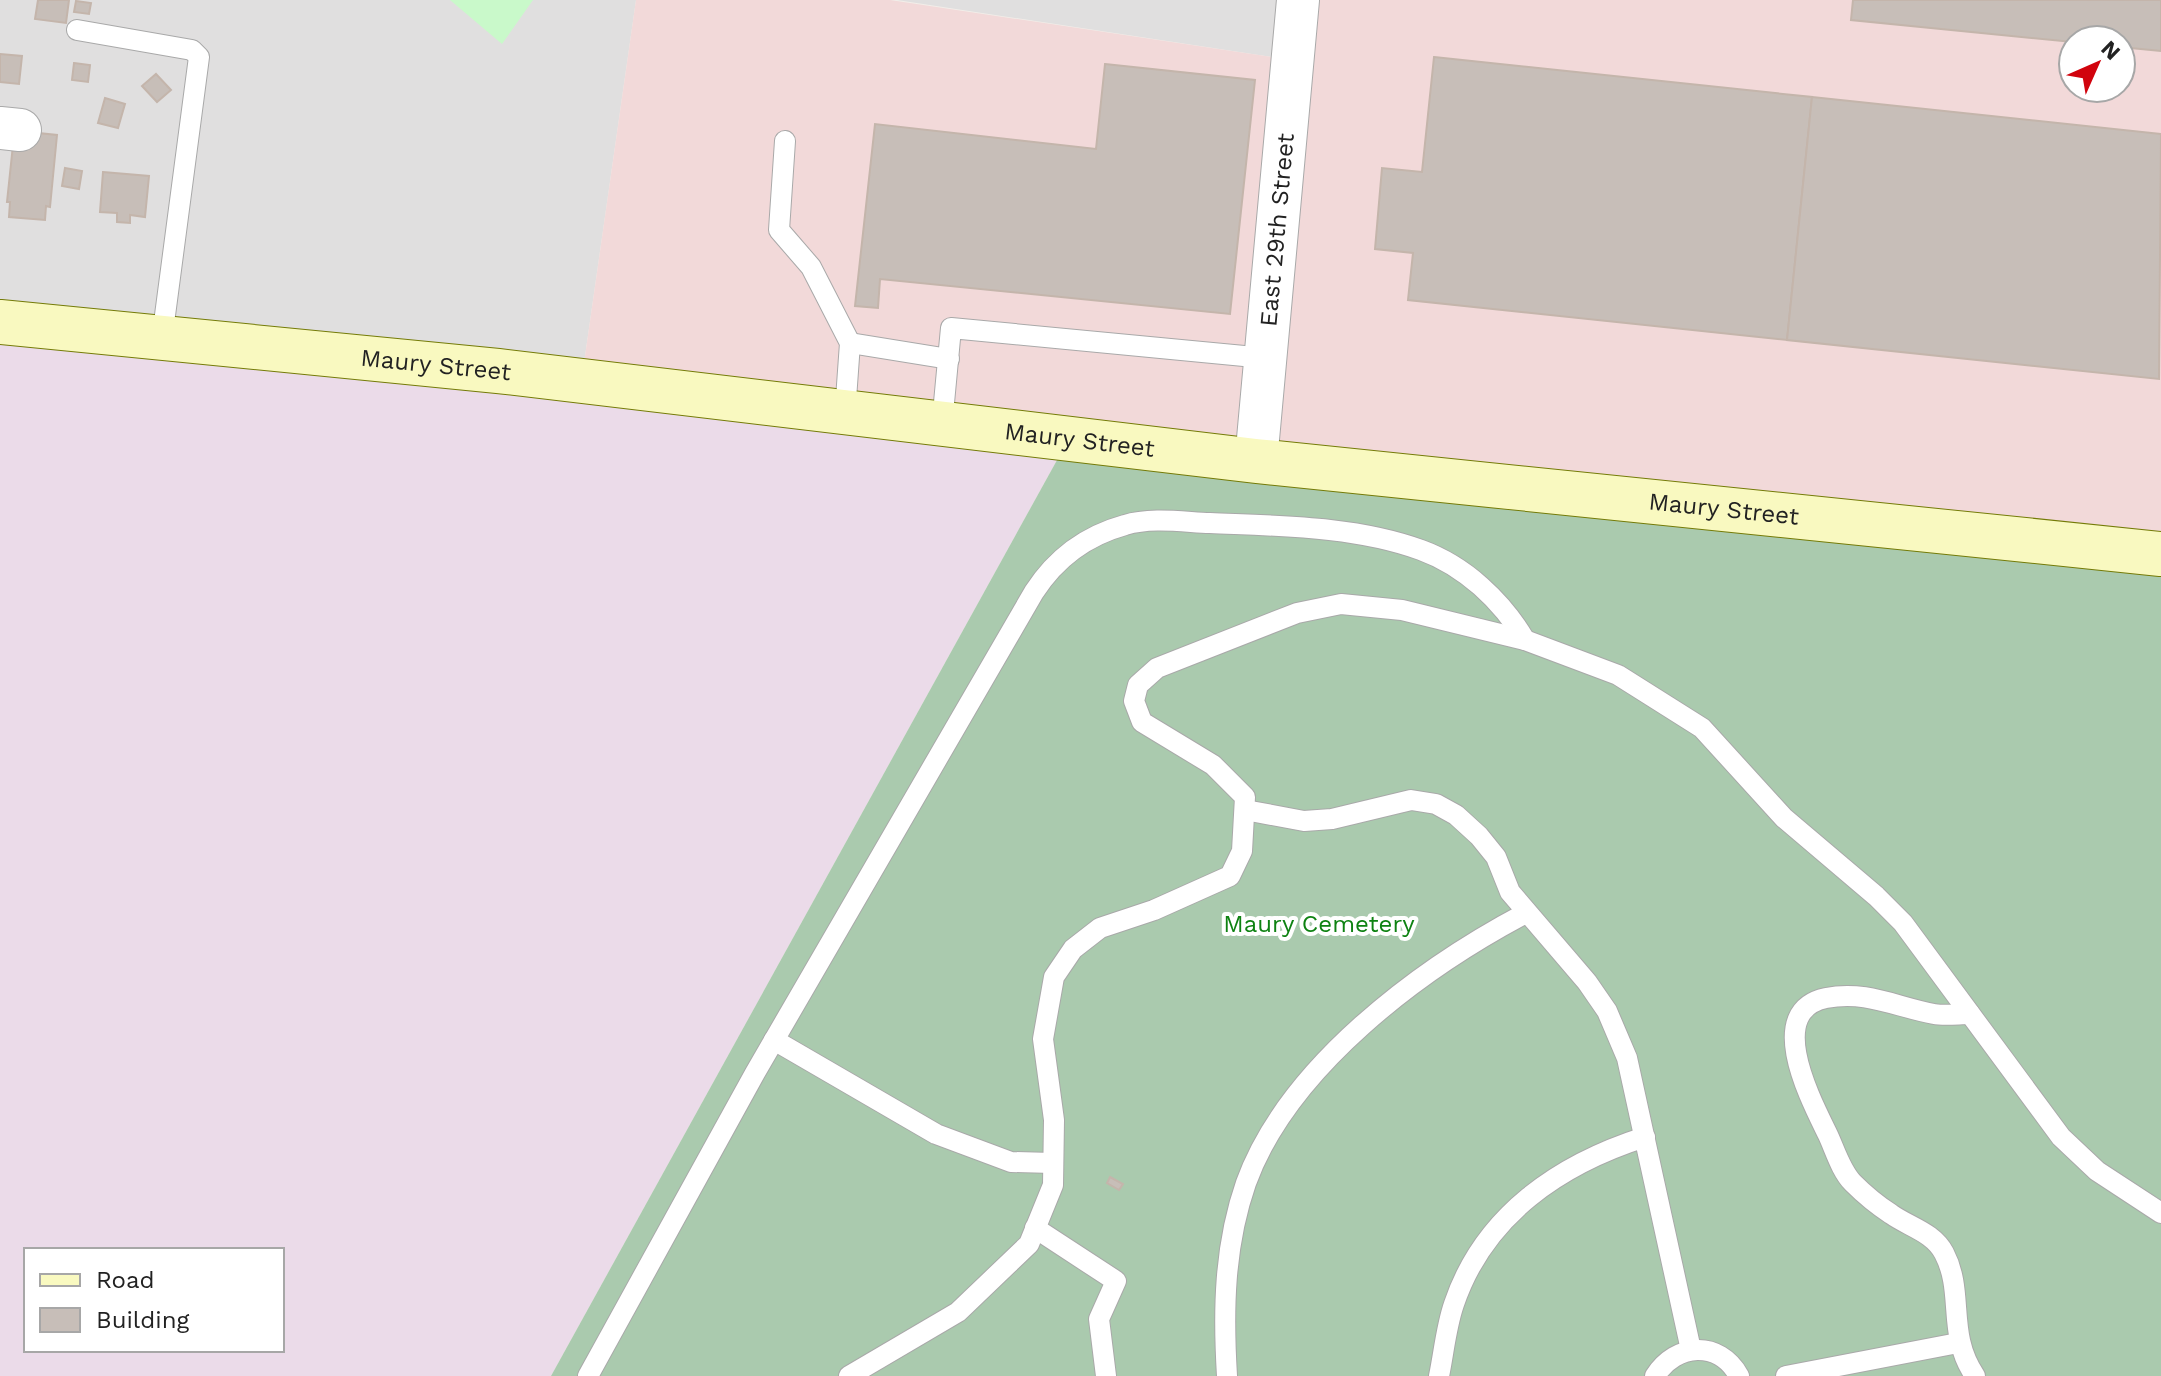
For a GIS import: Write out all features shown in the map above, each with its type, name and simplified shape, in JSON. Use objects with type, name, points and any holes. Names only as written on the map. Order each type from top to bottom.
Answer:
[{"type":"street","name":"East 29th Street","points":[[1256,461],[1298,0]]},
{"type":"street","name":"Maury Street","points":[[0,322],[498,371],[1256,461],[2161,554]]},
{"type":"lane","points":[[77,30],[192,50],[199,57],[162,338]]},
{"type":"lane","points":[[785,141],[779,230],[811,267],[850,343],[845,413]]},
{"type":"lane","points":[[942,424],[951,328],[1265,358]]},
{"type":"lane","points":[[850,343],[949,359]]},
{"type":"lane","points":[[588,1376],[774,1040],[1051,566],[1097,535],[1127,524],[1165,521],[1324,531],[1387,540],[1423,550],[1457,568],[1511,616],[1525,640]]},
{"type":"lane","points":[[849,1376],[958,1312],[1029,1244],[1053,1185],[1054,1120],[1043,1039],[1054,977],[1073,949],[1100,928],[1167,905],[1230,876],[1242,851],[1245,797],[1213,765],[1142,722],[1134,701],[1138,685],[1157,668],[1297,613],[1341,604],[1402,610],[1525,640],[1618,675],[1702,728],[1784,818],[1903,923],[2061,1137],[2097,1171],[2161,1213]]},
{"type":"lane","points":[[1245,810],[1304,821],[1332,819],[1411,800],[1436,804],[1456,815],[1479,836],[1496,857],[1510,892],[1587,982],[1607,1011],[1627,1058],[1691,1350]]},
{"type":"lane","points":[[1227,1376],[1223,1301],[1234,1234],[1247,1183],[1292,1103],[1323,1064],[1369,1018],[1447,960],[1526,913]]},
{"type":"lane","points":[[1970,1014],[1935,1014],[1868,996],[1841,996],[1821,999],[1801,1014],[1793,1036],[1801,1075],[1849,1179],[1893,1216],[1924,1231],[1944,1253],[1955,1297],[1958,1343],[1975,1376]]},
{"type":"lane","points":[[774,1040],[936,1134],[1011,1162],[1053,1163]]},
{"type":"lane","points":[[1439,1376],[1454,1304],[1484,1244],[1507,1217],[1534,1192],[1582,1160],[1645,1137]]},
{"type":"lane","points":[[1035,1228],[1116,1281],[1099,1319],[1106,1376]]},
{"type":"lane","points":[[1786,1376],[1958,1343]]},
{"type":"lane","points":[[1655,1376],[1664,1362],[1691,1350],[1707,1350],[1722,1356],[1739,1376]]},
{"type":"shaded area","points":[[0,0],[636,0],[579,398],[0,332]]},
{"type":"shaded area","points":[[636,0],[890,0],[1298,61],[1304,0],[2161,0],[2161,557],[579,398]]},
{"type":"shaded area","points":[[897,0],[1304,0],[1298,61]]},
{"type":"shaded area","points":[[0,332],[1067,442],[551,1376],[0,1376]]},
{"type":"green space","points":[[450,0],[533,0],[502,44]]},
{"type":"green space","name":"Maury Cemetery","points":[[1067,442],[2161,557],[2161,1376],[551,1376]]},
{"type":"building","points":[[38,0],[69,0],[66,23],[35,19]]},
{"type":"building","points":[[1853,0],[2161,0],[2161,51],[2137,49],[2137,24],[2057,24],[2057,40],[1851,20]]},
{"type":"building","points":[[76,1],[91,3],[89,14],[74,12]]},
{"type":"building","points":[[0,54],[22,56],[19,84],[0,82]]},
{"type":"building","points":[[1434,57],[1812,97],[1787,340],[1408,300],[1413,253],[1375,249],[1382,168],[1422,172]]},
{"type":"building","points":[[74,63],[90,65],[88,82],[72,80]]},
{"type":"building","points":[[1105,64],[1255,80],[1230,314],[880,279],[878,308],[855,306],[875,124],[1096,149]]},
{"type":"building","points":[[156,74],[171,90],[157,102],[142,86]]},
{"type":"building","points":[[1812,97],[2161,134],[2159,379],[1787,340]]},
{"type":"building","points":[[105,98],[125,104],[118,128],[98,123]]},
{"type":"building","points":[[19,131],[57,135],[50,207],[46,206],[45,220],[9,217],[10,202],[7,202],[13,145]]},
{"type":"building","points":[[65,168],[82,171],[79,189],[62,186]]},
{"type":"building","points":[[103,172],[149,176],[145,217],[130,215],[130,223],[117,222],[117,213],[100,212]]},
{"type":"building","points":[[1110,1177],[1123,1184],[1119,1190],[1107,1183]]}]
